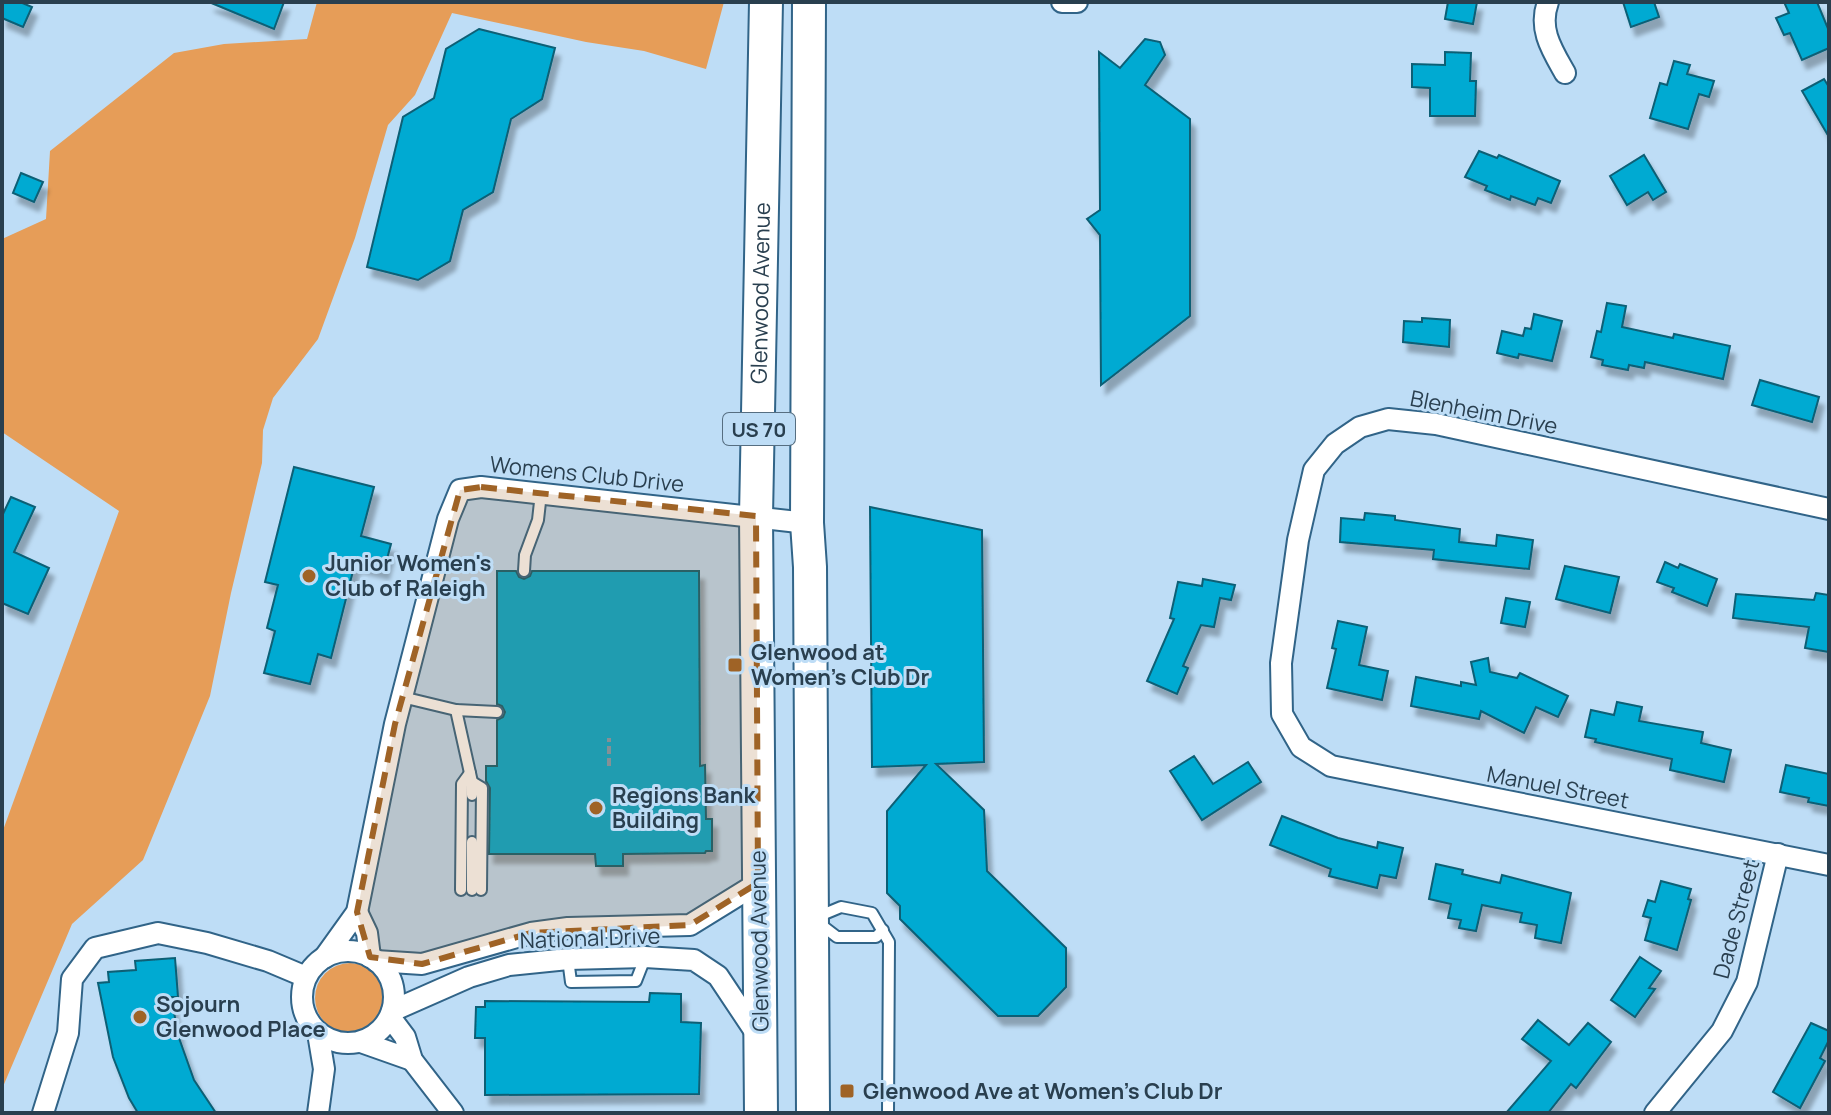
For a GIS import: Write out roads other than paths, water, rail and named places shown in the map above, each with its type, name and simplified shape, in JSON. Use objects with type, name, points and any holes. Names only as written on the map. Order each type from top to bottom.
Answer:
[{"type":"main road","name":"Glenwood Avenue","points":[[761,1113],[756,516],[766,2]]},
{"type":"main road","name":"US 70","points":[[809,2],[807,523],[810,567],[813,1113]]},
{"type":"main road","points":[[760,918],[813,919]]},
{"type":"street","points":[[1062,2],[1077,2]]},
{"type":"street","points":[[1548,2],[1543,15],[1548,44],[1565,73]]},
{"type":"street","name":"Blenheim Drive","points":[[1292,731],[1282,714],[1281,663],[1298,540],[1314,470],[1335,444],[1360,427],[1388,419],[1436,424],[1829,509]]},
{"type":"street","name":"Womens Club Drive","points":[[324,958],[357,912],[402,697],[448,519],[460,490],[481,487],[807,523]]},
{"type":"street","name":"Manuel Street","points":[[1292,731],[1301,747],[1331,766],[1829,865]]},
{"type":"street","name":"Dade Street","points":[[1655,1113],[1722,1031],[1747,982],[1778,854]]},
{"type":"street","name":"National Drive","points":[[373,959],[422,964],[531,933],[568,928],[690,925],[758,883]]},
{"type":"street","name":"Womens Club Drive","points":[[357,912],[367,933],[373,959]]},
{"type":"street","points":[[43,1113],[68,1033],[72,979],[95,948],[158,933],[268,961],[306,977]]},
{"type":"street","points":[[412,1060],[355,1042],[331,1041],[318,1033],[302,1007],[306,977],[313,966],[324,958],[347,951],[373,959],[392,984],[391,1014],[405,1037],[412,1060],[453,1113]]},
{"type":"street","name":"National Drive","points":[[391,1014],[469,977],[509,965],[568,959],[645,957],[694,960],[718,976],[760,1039]]},
{"type":"street","points":[[324,1069],[355,1042],[373,1036],[391,1014]]},
{"type":"street","points":[[318,1033],[324,1069],[318,1113]]},
{"type":"lane","points":[[524,571],[525,555],[538,520],[541,493]]},
{"type":"lane","points":[[402,697],[456,710],[497,712]]},
{"type":"lane","points":[[456,710],[472,795]]},
{"type":"lane","points":[[471,778],[462,784],[471,890]]},
{"type":"lane","points":[[471,778],[482,788],[471,890]]},
{"type":"lane","points":[[471,890],[472,842]]},
{"type":"lane","points":[[883,930],[876,937],[837,937],[813,919],[841,907],[872,913],[883,930],[889,942],[888,1113]]},
{"type":"place","name":"Junior Women's Club of Raleigh","points":[[309,576]]},
{"type":"place","name":"Glenwood at Women's Club Dr","points":[[735,665]]},
{"type":"place","name":"Regions Bank Building","points":[[596,808]]},
{"type":"place","name":"Sojourn Glenwood Place","points":[[140,1017]]},
{"type":"place","name":"Glenwood Ave at Women's Club Dr","points":[[847,1091]]}]
